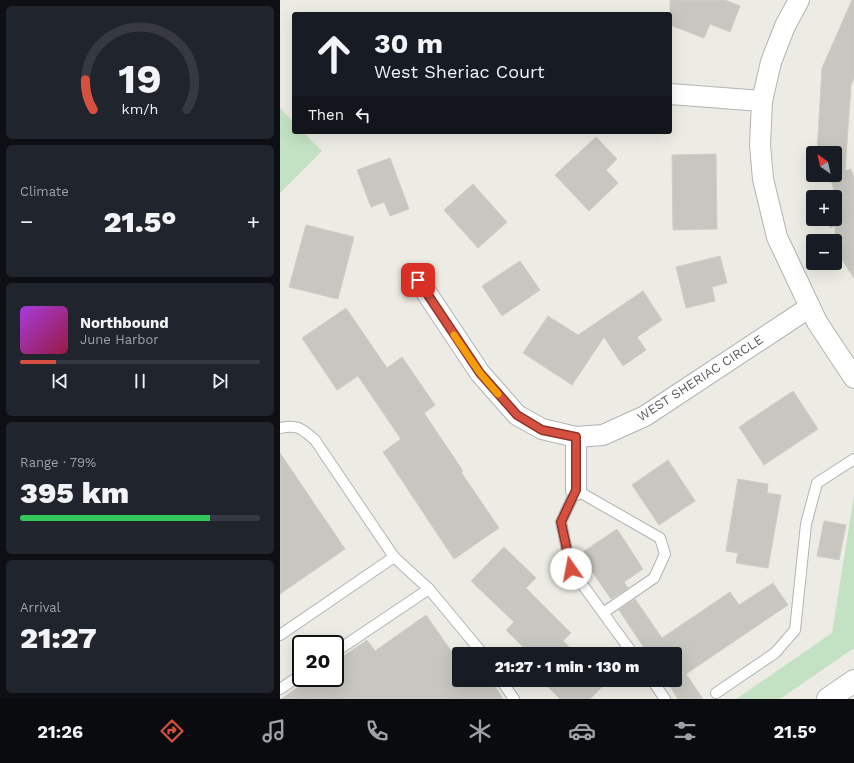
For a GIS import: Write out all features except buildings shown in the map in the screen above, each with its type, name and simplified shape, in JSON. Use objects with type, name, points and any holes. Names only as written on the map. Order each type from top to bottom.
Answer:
[{"type":"main road","points":[[830,698],[854,681]]},
{"type":"street","points":[[799,0],[785,26],[771,62],[762,101],[760,145],[763,179],[777,237],[817,322],[854,378]]},
{"type":"street","points":[[672,94],[762,101]]},
{"type":"street","name":"WEST SHERIAC CIRCLE","points":[[418,280],[480,373],[517,415],[542,430],[576,437],[603,435],[645,416],[810,307]]},
{"type":"street","points":[[576,437],[576,490]]},
{"type":"lane","points":[[280,428],[288,426],[302,428],[315,440],[394,557],[429,589],[477,647]]},
{"type":"lane","points":[[716,693],[775,653],[796,630],[806,524],[817,483],[854,459]]},
{"type":"lane","points":[[603,613],[654,578],[665,554],[660,538],[576,490],[561,522],[571,569],[603,613],[628,647]]},
{"type":"lane","points":[[280,635],[394,557]]},
{"type":"lane","points":[[344,646],[429,589]]},
{"type":"lane","points":[[280,689],[292,681]]},
{"type":"lane","points":[[506,687],[514,699]]},
{"type":"lane","points":[[657,687],[666,699]]},
{"type":"green space","points":[[280,108],[292,121],[292,134],[305,134],[322,151],[280,193]]},
{"type":"green space","points":[[854,496],[854,648],[780,699],[736,699],[832,633]]},
{"type":"slow traffic","points":[[454,335],[480,373],[498,394]]},
{"type":"route","points":[[418,280],[480,373],[517,415],[542,430],[576,437],[576,490],[561,522],[571,569]]}]
